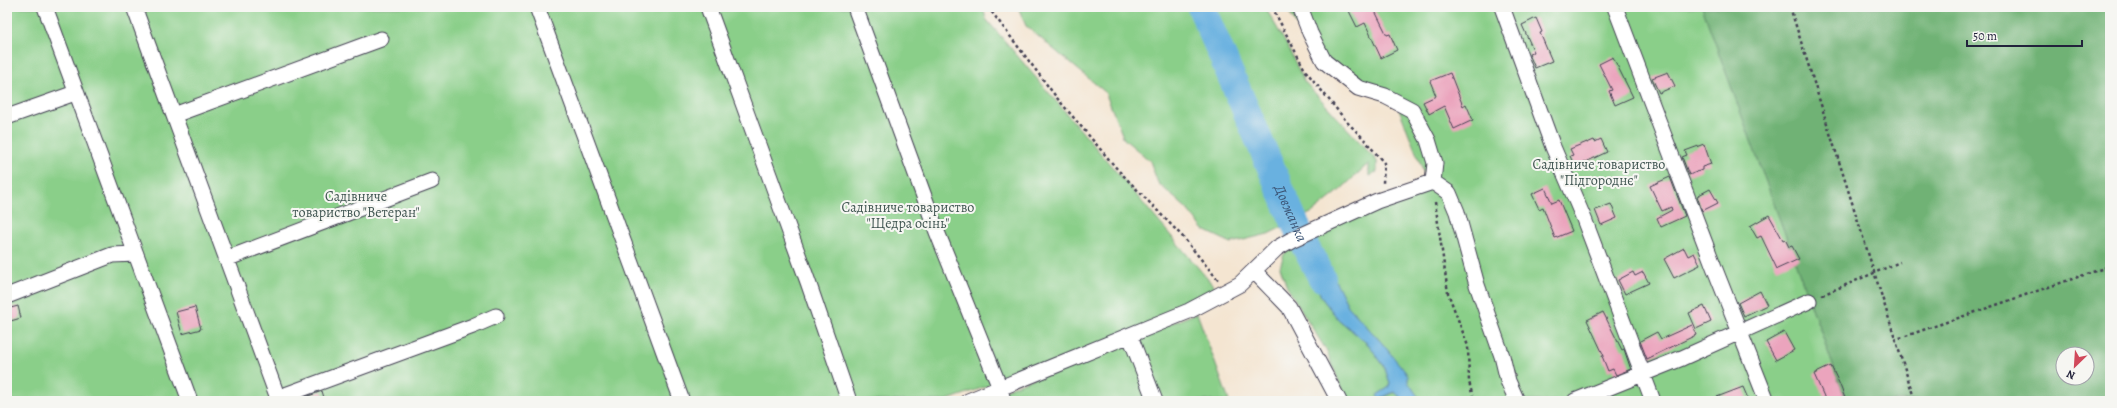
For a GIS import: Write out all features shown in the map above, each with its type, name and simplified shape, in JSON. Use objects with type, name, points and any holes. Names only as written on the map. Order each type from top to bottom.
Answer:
[{"type":"street","points":[[45,7],[75,93],[190,401]]},
{"type":"street","points":[[134,7],[278,399],[496,316]]},
{"type":"street","points":[[537,7],[682,401]]},
{"type":"street","points":[[708,7],[808,282],[849,401]]},
{"type":"street","points":[[855,7],[938,232],[1001,395]]},
{"type":"street","points":[[1300,7],[1310,33],[1324,61],[1358,88],[1385,96],[1412,110],[1428,140],[1435,162],[1433,182]]},
{"type":"street","points":[[1502,7],[1553,147],[1584,219],[1654,401]]},
{"type":"street","points":[[1615,7],[1767,401]]},
{"type":"street","points":[[174,115],[381,39]]},
{"type":"street","points":[[7,117],[75,93]]},
{"type":"street","points":[[226,259],[432,180]]},
{"type":"street","points":[[968,401],[1001,395],[1130,336],[1189,311],[1240,284],[1277,248],[1291,240],[1377,201],[1433,182]]},
{"type":"street","points":[[1433,182],[1449,193],[1457,212],[1477,285],[1502,356],[1508,381],[1517,401]]},
{"type":"street","points":[[7,296],[112,255],[136,254]]},
{"type":"street","points":[[1254,271],[1289,307],[1339,401]]},
{"type":"street","points":[[1575,401],[1643,372],[1682,358],[1809,301]]},
{"type":"street","points":[[1130,336],[1155,401]]},
{"type":"path","points":[[988,7],[1057,98],[1118,170],[1182,236],[1212,271],[1225,292]]},
{"type":"path","points":[[1272,7],[1306,70],[1347,122],[1384,163],[1384,178],[1377,201]]},
{"type":"path","points":[[1790,7],[1894,340],[1915,401]]},
{"type":"path","points":[[1433,182],[1448,293],[1468,346],[1469,382],[1474,401]]},
{"type":"path","points":[[1809,301],[1900,262]]},
{"type":"path","points":[[1894,340],[2110,266]]},
{"type":"green space","name":"Садівниче товариство \"Ветеран\"","points":[[7,7],[983,7],[986,19],[1218,291],[1158,326],[945,401],[7,401]]},
{"type":"green space","points":[[1018,7],[1265,7],[1287,45],[1304,81],[1377,161],[1377,172],[1369,176],[1369,163],[1338,192],[1313,212],[1268,234],[1231,243],[1204,230],[1186,208],[1158,183],[1150,161],[1124,139],[1105,92],[1026,26]]},
{"type":"green space","name":"Садівниче товариство \"Підгороднє\"","points":[[1286,7],[1712,7],[1857,401],[1421,401],[1408,382],[1407,375],[1381,342],[1348,306],[1334,280],[1310,243],[1310,231],[1428,183],[1394,96],[1316,60]]},
{"type":"green space","points":[[1702,7],[2110,7],[2110,401],[1846,401]]},
{"type":"green space","points":[[1305,246],[1302,251],[1313,273],[1321,297],[1338,319],[1369,345],[1384,366],[1390,383],[1388,388],[1377,395],[1383,398],[1395,392],[1406,401],[1347,401],[1326,350],[1287,287],[1280,267],[1284,254],[1294,247]]},
{"type":"green space","points":[[1197,313],[1229,401],[977,401]]},
{"type":"water","points":[[1310,243],[1314,248],[1321,251],[1348,306],[1381,342],[1408,375],[1408,382],[1421,401],[1406,401],[1394,392],[1379,399],[1377,395],[1388,388],[1390,383],[1384,366],[1369,345],[1338,319],[1321,297],[1313,273],[1300,247]]},
{"type":"building","points":[[1347,7],[1373,7],[1387,35],[1390,34],[1397,50],[1381,58],[1365,23],[1357,27]]},
{"type":"building","points":[[1536,18],[1542,32],[1540,33],[1552,61],[1535,68],[1529,54],[1534,52],[1522,25]]},
{"type":"building","points":[[1613,57],[1633,97],[1615,105],[1609,91],[1612,90],[1599,64]]},
{"type":"building","points":[[1668,72],[1675,86],[1659,93],[1652,78]]},
{"type":"building","points":[[1450,73],[1463,106],[1466,104],[1473,120],[1454,129],[1444,106],[1429,114],[1423,102],[1436,96],[1430,81]]},
{"type":"building","points":[[1601,139],[1607,152],[1575,167],[1570,156],[1573,155],[1570,149],[1587,142],[1594,140],[1595,142]]},
{"type":"building","points":[[1704,144],[1711,164],[1702,167],[1702,170],[1689,175],[1682,157],[1687,155],[1685,151]]},
{"type":"building","points":[[1670,177],[1685,216],[1661,227],[1657,218],[1672,210],[1671,207],[1662,211],[1650,186]]},
{"type":"building","points":[[1545,188],[1552,203],[1559,200],[1572,231],[1555,238],[1543,207],[1539,209],[1532,194]]},
{"type":"building","points":[[1710,189],[1718,203],[1702,211],[1697,196]]},
{"type":"building","points":[[1611,204],[1617,218],[1601,225],[1595,210]]},
{"type":"building","points":[[1769,215],[1783,240],[1785,239],[1789,247],[1792,246],[1799,259],[1777,269],[1761,236],[1757,238],[1750,226]]},
{"type":"building","points":[[1684,248],[1688,256],[1694,253],[1700,265],[1674,278],[1664,259]]},
{"type":"building","points":[[1633,272],[1635,276],[1643,272],[1649,283],[1625,294],[1618,280]]},
{"type":"building","points":[[1760,291],[1767,305],[1744,316],[1738,303]]},
{"type":"building","points":[[18,306],[21,318],[7,322],[7,309]]},
{"type":"building","points":[[1704,306],[1711,322],[1696,329],[1689,313]]},
{"type":"building","points":[[195,307],[201,329],[182,334],[176,312]]},
{"type":"building","points":[[1603,312],[1622,350],[1624,349],[1631,369],[1616,375],[1613,369],[1608,371],[1602,356],[1604,356],[1587,320]]},
{"type":"building","points":[[1692,325],[1696,335],[1647,359],[1640,341],[1657,332],[1661,339]]},
{"type":"building","points":[[1784,332],[1794,350],[1776,360],[1766,342]]},
{"type":"building","points":[[1831,366],[1846,401],[1826,401],[1814,374]]},
{"type":"building","points":[[1743,387],[1749,401],[1709,401],[1709,400]]},
{"type":"building","points":[[322,391],[325,401],[295,401]]},
{"type":"waterway","name":"Довжанка","points":[[1201,7],[1305,246],[1322,278]]},
{"type":"park label","name":"Садівниче товариство \"Щедра осінь\"","points":[[908,216]]}]
